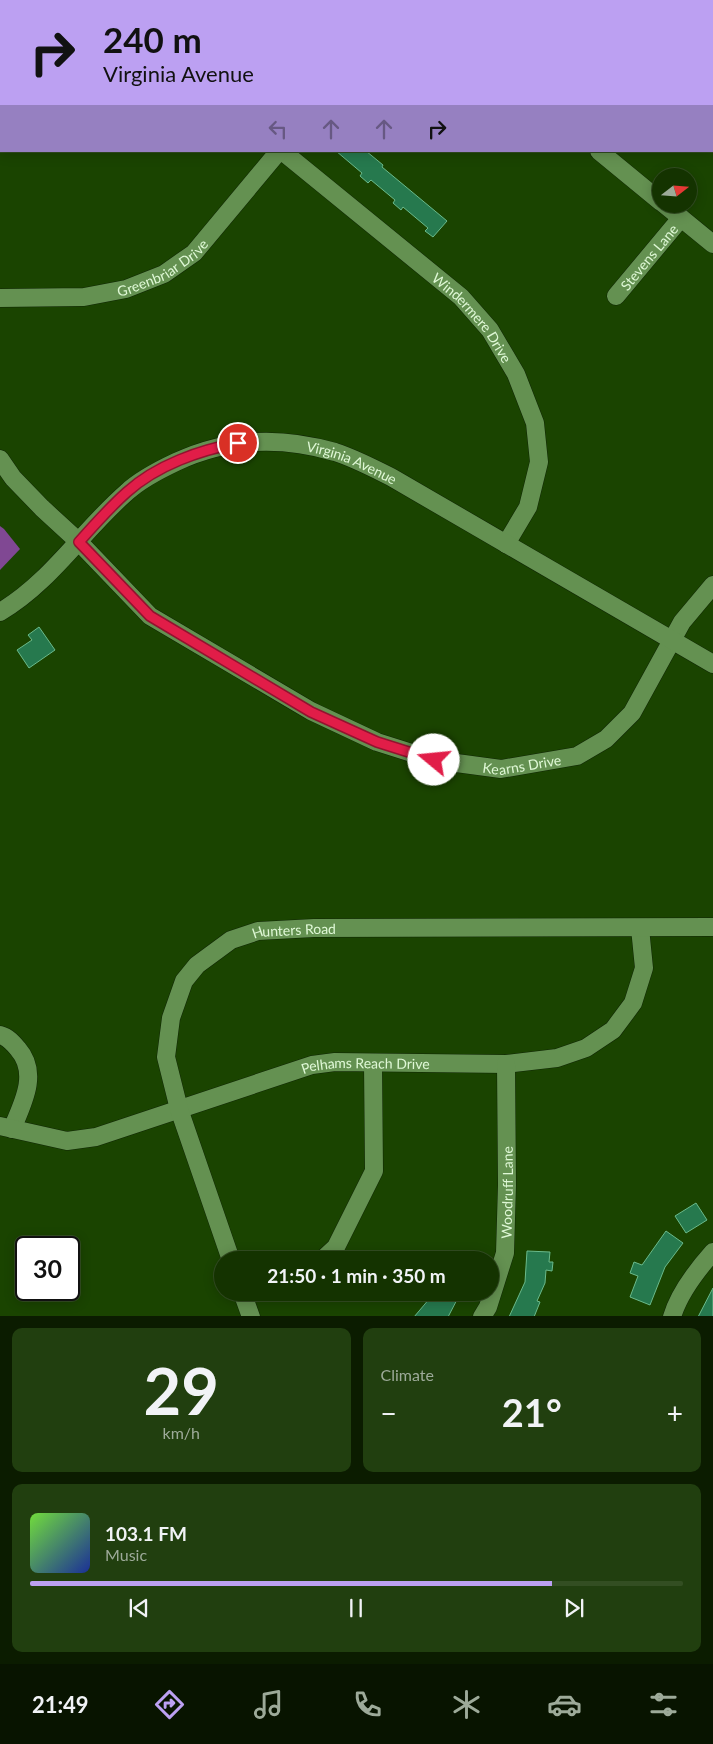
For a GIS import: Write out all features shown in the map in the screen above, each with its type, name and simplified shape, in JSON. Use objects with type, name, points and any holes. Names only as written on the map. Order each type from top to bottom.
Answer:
[{"type":"street","name":"Greenbriar Drive","points":[[0,298],[84,297],[126,289],[164,274],[194,253],[280,152]]},
{"type":"street","name":"Windermere Drive","points":[[282,152],[461,297],[490,330],[516,374],[535,424],[539,462],[528,507],[506,544]]},
{"type":"street","points":[[600,152],[652,195]]},
{"type":"street","points":[[675,213],[713,244]]},
{"type":"street","name":"Stevens Lane","points":[[616,296],[681,218]]},
{"type":"street","name":"Virginia Avenue","points":[[0,612],[26,596],[127,491],[161,470],[196,453],[217,446],[266,442],[295,444],[335,452],[391,477],[713,664]]},
{"type":"street","name":"Kearns Drive","points":[[0,459],[13,478],[79,542],[150,616],[311,712],[377,742],[434,760],[501,769],[578,756],[606,739],[632,713],[682,622],[713,585]]},
{"type":"street","name":"Hunters Road","points":[[228,1251],[179,1109],[166,1057],[171,1018],[184,981],[197,965],[231,940],[258,931],[314,928],[713,927]]},
{"type":"street","name":"Pelhams Reach Drive","points":[[0,1034],[12,1042],[22,1053],[28,1067],[29,1082],[26,1098],[6,1127],[67,1141],[96,1137],[312,1065],[335,1062],[506,1064],[557,1058],[586,1048],[613,1030],[634,1003],[644,968],[640,928]]},
{"type":"street","points":[[332,1251],[336,1247],[374,1171],[373,1063]]},
{"type":"street","name":"Woodruff Lane","points":[[482,1316],[488,1307],[505,1254],[507,1185],[506,1064]]},
{"type":"street","points":[[672,1316],[697,1271],[713,1252]]},
{"type":"street","points":[[247,1301],[251,1316]]},
{"type":"shaded area","points":[[0,526],[20,549],[0,570]]},
{"type":"building","points":[[337,152],[367,152],[383,165],[382,167],[447,221],[433,237],[425,231],[428,228],[403,207],[401,210],[393,203],[395,200],[371,180],[368,183],[360,176],[362,173]]},
{"type":"building","points":[[39,627],[55,650],[29,668],[17,650],[32,640],[28,635]]},
{"type":"building","points":[[696,1203],[707,1220],[686,1233],[675,1216]]},
{"type":"building","points":[[666,1231],[683,1243],[665,1267],[650,1305],[630,1297],[638,1276],[630,1273],[634,1262],[642,1265]]},
{"type":"building","points":[[527,1251],[550,1252],[549,1262],[553,1262],[552,1271],[546,1270],[545,1283],[537,1301],[540,1302],[534,1316],[509,1316],[525,1282]]},
{"type":"building","points":[[713,1288],[713,1316],[699,1316]]},
{"type":"building","points":[[427,1301],[456,1301],[449,1316],[415,1316]]},
{"type":"route","points":[[238,443],[217,446],[196,453],[147,477],[127,491],[79,542],[150,616],[311,712],[377,742],[434,760]]}]
